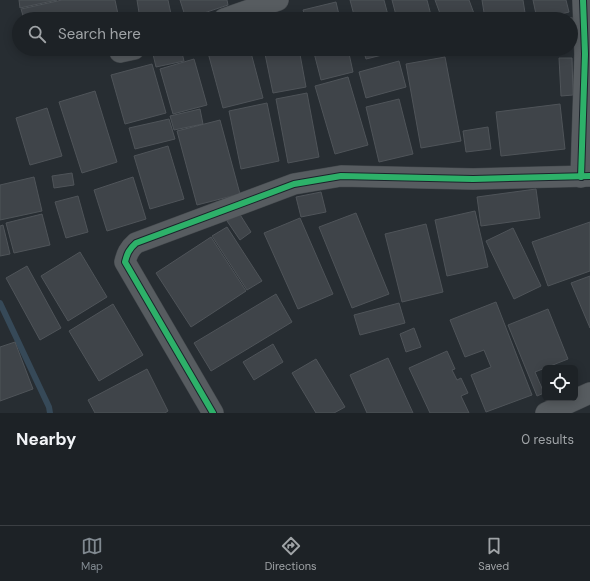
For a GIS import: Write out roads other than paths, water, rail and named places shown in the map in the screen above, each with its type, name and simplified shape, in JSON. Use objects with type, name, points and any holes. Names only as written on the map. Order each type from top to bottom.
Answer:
[{"type":"street","points":[[244,12],[278,0]]},
{"type":"street","points":[[213,413],[125,262],[126,255],[130,248],[136,243],[294,184],[341,176],[472,179],[586,177],[583,0]]},
{"type":"street","points":[[546,413],[590,393]]},
{"type":"waterway","points":[[0,303],[49,407],[50,413]]}]
